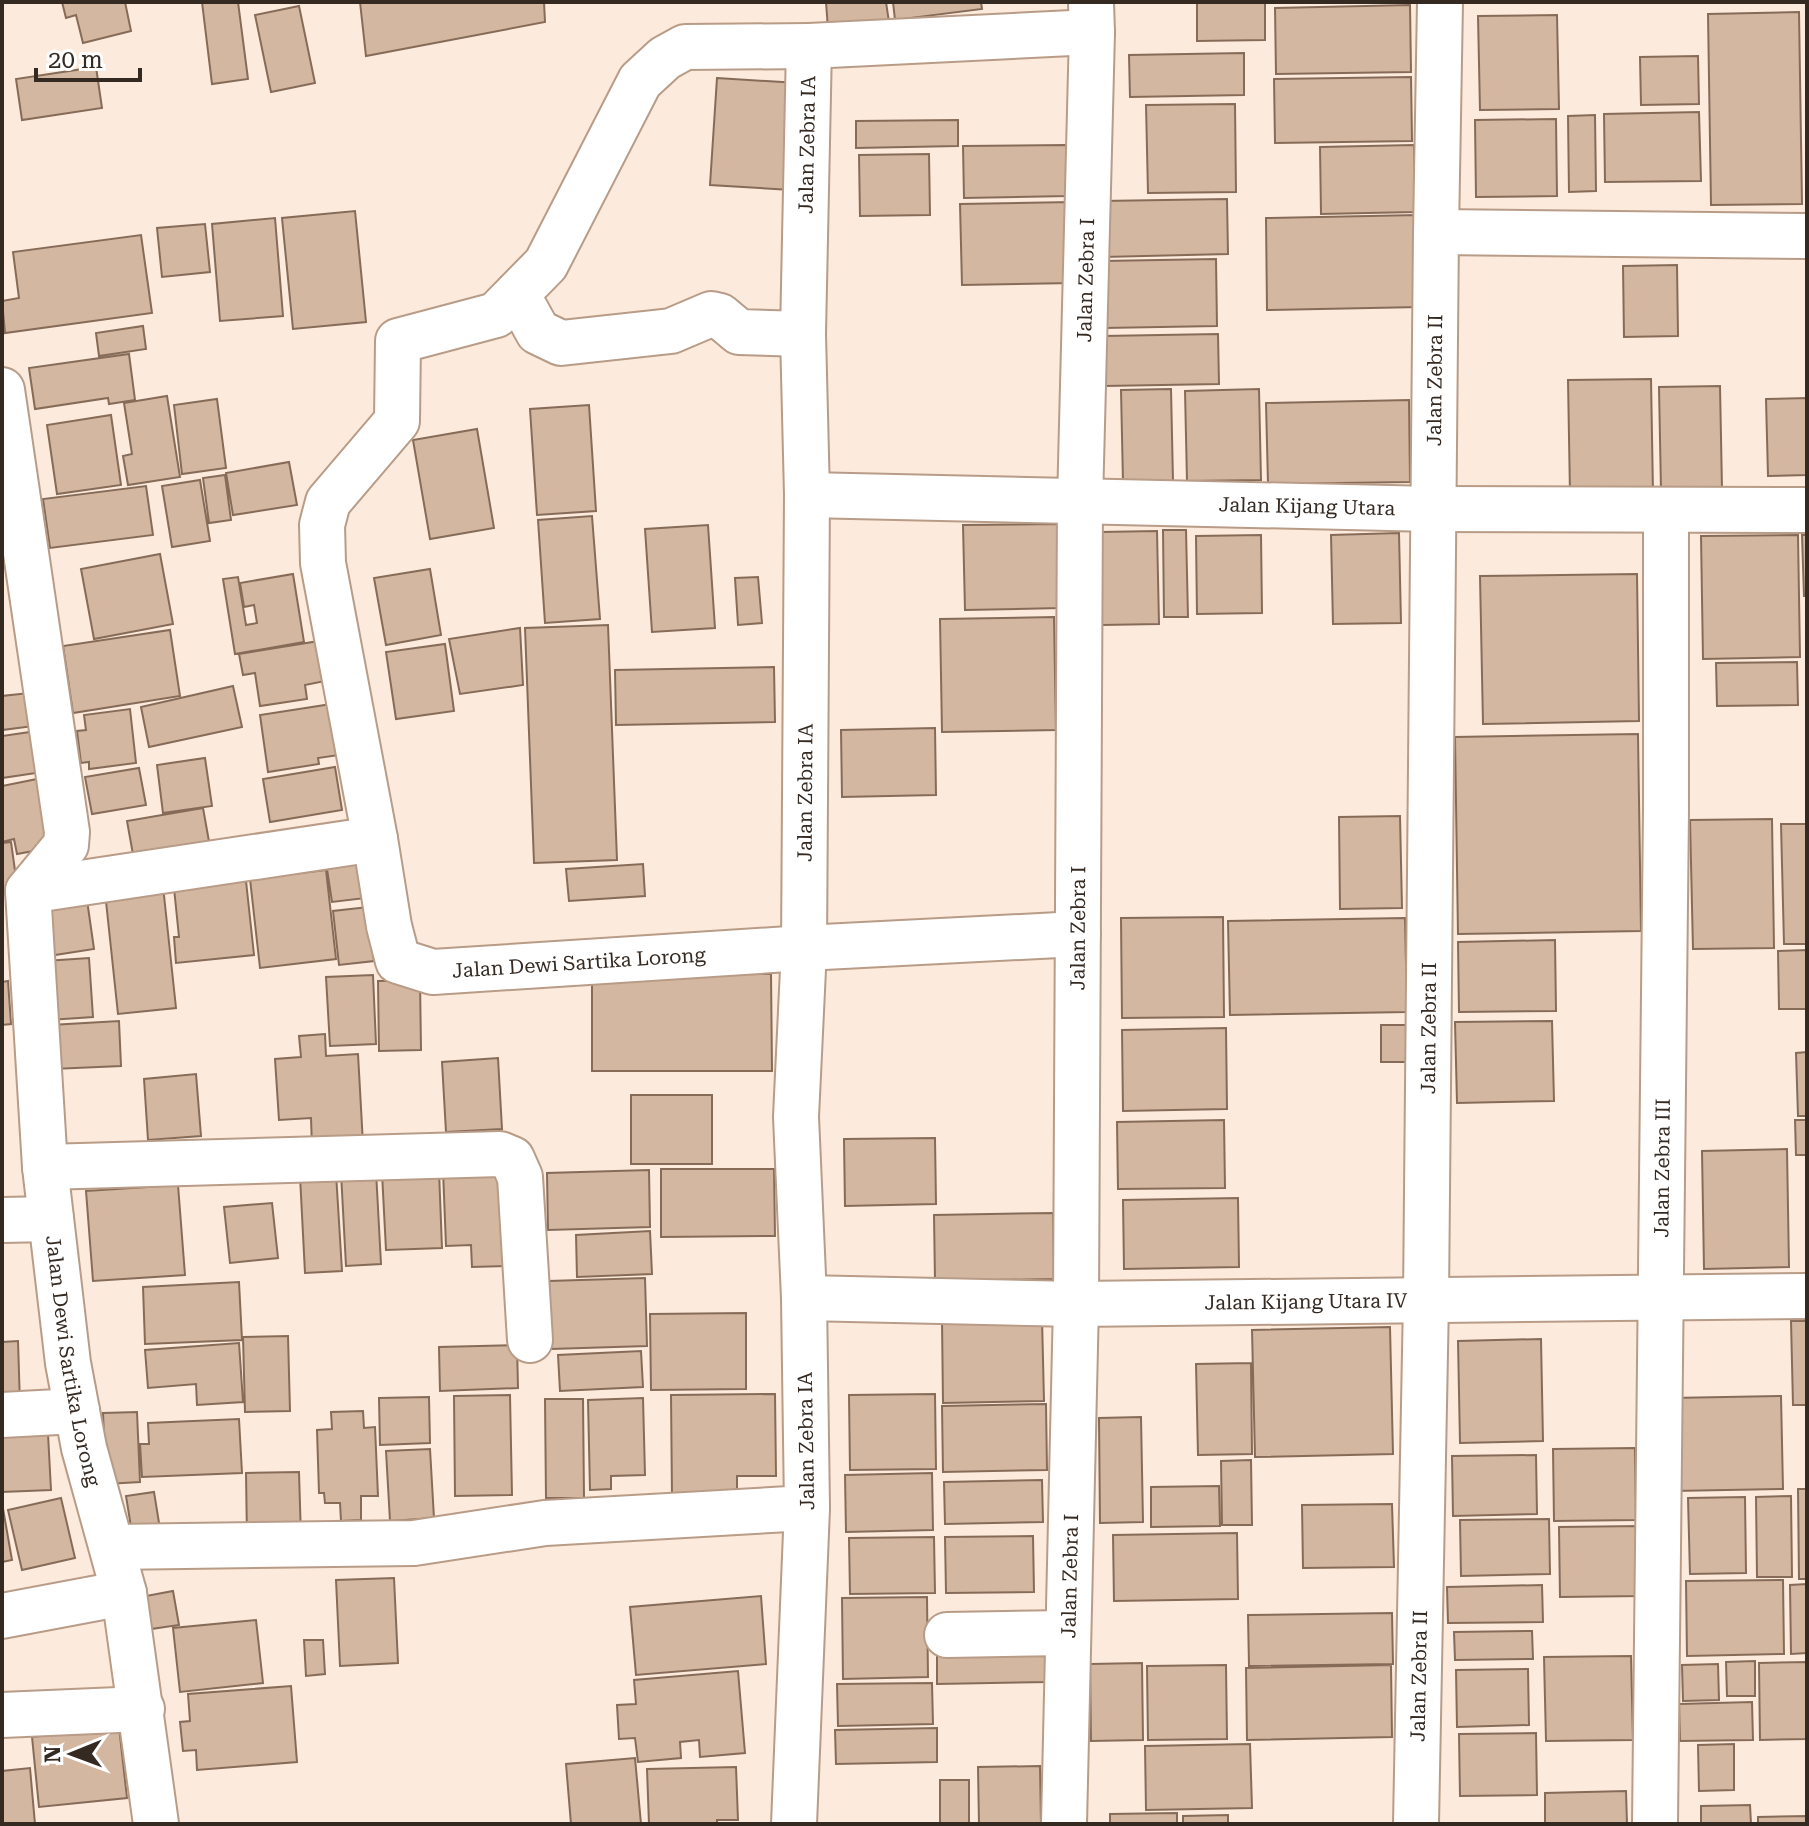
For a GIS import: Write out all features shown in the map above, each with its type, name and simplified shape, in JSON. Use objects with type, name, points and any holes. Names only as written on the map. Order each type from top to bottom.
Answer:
[{"type":"street","name":"Jalan Zebra II","points":[[1416,1824],[1426,1300],[1440,2]]},
{"type":"street","points":[[28,891],[375,839],[323,563],[322,525],[328,502],[397,421],[398,341],[496,315],[546,264],[640,81],[665,58],[685,47],[809,46],[1092,17]]},
{"type":"street","name":"Jalan Zebra I","points":[[1064,1824],[1076,1304],[1080,503],[1092,17]]},
{"type":"street","name":"Jalan Zebra IA","points":[[794,1824],[807,1508],[804,1298],[796,1117],[804,948],[807,495],[803,334],[809,46]]},
{"type":"street","points":[[1436,232],[1807,236]]},
{"type":"street","points":[[517,294],[538,332],[561,343],[671,331],[711,314],[720,316],[739,332],[803,334]]},
{"type":"street","points":[[2,390],[21,652],[67,832],[66,845],[28,891]]},
{"type":"street","name":"Jalan Kijang Utara","points":[[807,495],[1433,509],[1807,510]]},
{"type":"street","name":"Jalan Zebra III","points":[[1655,1824],[1666,810],[1666,511]]},
{"type":"street","name":"Jalan Dewi Sartika Lorong","points":[[375,839],[398,961],[433,972],[804,948]]},
{"type":"street","name":"Jalan Dewi Sartika Lorong","points":[[28,891],[45,1167],[68,1363],[84,1448],[124,1593],[156,1824]]},
{"type":"street","points":[[804,948],[1078,934]]},
{"type":"street","points":[[45,1167],[500,1154],[512,1159],[520,1177],[530,1340]]},
{"type":"street","points":[[2,1220],[51,1219]]},
{"type":"street","name":"Jalan Kijang Utara IV","points":[[804,1298],[1076,1304],[1807,1296]]},
{"type":"street","points":[[2,1415],[77,1411]]},
{"type":"street","points":[[112,1547],[414,1543],[545,1523],[807,1508]]},
{"type":"street","points":[[2,1616],[124,1593]]},
{"type":"street","points":[[947,1635],[1067,1633]]},
{"type":"street","points":[[2,1715],[142,1709]]},
{"type":"building","points":[[62,2],[125,2],[131,31],[83,43],[76,15],[66,18]]},
{"type":"building","points":[[202,2],[238,2],[248,79],[212,84]]},
{"type":"building","points":[[360,2],[544,2],[545,22],[366,56]]},
{"type":"building","points":[[826,2],[886,2],[889,22],[828,29]]},
{"type":"building","points":[[893,2],[981,2],[982,9],[895,20]]},
{"type":"building","points":[[1265,2],[1265,40],[1197,41],[1197,3]]},
{"type":"building","points":[[1410,5],[1411,72],[1276,74],[1275,8]]},
{"type":"building","points":[[299,6],[315,83],[271,92],[255,15]]},
{"type":"building","points":[[1799,12],[1802,204],[1711,205],[1708,14]]},
{"type":"building","points":[[1557,15],[1559,109],[1480,110],[1478,16]]},
{"type":"building","points":[[1244,53],[1244,95],[1130,97],[1129,55]]},
{"type":"building","points":[[1698,56],[1699,104],[1641,105],[1640,57]]},
{"type":"building","points":[[96,67],[102,108],[22,120],[16,79]]},
{"type":"building","points":[[1411,77],[1412,141],[1275,143],[1274,79]]},
{"type":"building","points":[[717,78],[798,83],[791,190],[710,185]]},
{"type":"building","points":[[1235,104],[1236,192],[1148,193],[1146,105]]},
{"type":"building","points":[[1699,112],[1701,181],[1605,182],[1604,114]]},
{"type":"building","points":[[1595,115],[1596,191],[1569,192],[1568,116]]},
{"type":"building","points":[[1556,119],[1557,196],[1476,197],[1475,120]]},
{"type":"building","points":[[958,120],[958,146],[856,148],[856,121]]},
{"type":"building","points":[[1066,145],[1067,196],[964,198],[963,146]]},
{"type":"building","points":[[1414,145],[1415,212],[1321,214],[1320,147]]},
{"type":"building","points":[[929,154],[930,215],[860,216],[859,155]]},
{"type":"building","points":[[1227,199],[1228,254],[1103,257],[1102,201]]},
{"type":"building","points":[[1072,202],[1073,283],[962,285],[960,204]]},
{"type":"building","points":[[355,211],[366,322],[293,329],[282,218]]},
{"type":"building","points":[[1418,215],[1420,307],[1267,310],[1266,218]]},
{"type":"building","points":[[275,218],[283,316],[220,321],[212,224]]},
{"type":"building","points":[[205,224],[210,272],[162,277],[157,228]]},
{"type":"building","points":[[141,235],[152,313],[5,333],[2,301],[19,298],[13,252]]},
{"type":"building","points":[[1216,259],[1217,326],[1104,328],[1103,261]]},
{"type":"building","points":[[1677,265],[1678,336],[1624,337],[1623,266]]},
{"type":"building","points":[[143,326],[146,349],[99,356],[96,333]]},
{"type":"building","points":[[1218,334],[1219,384],[1104,386],[1103,336]]},
{"type":"building","points":[[129,354],[135,400],[109,404],[108,398],[35,409],[29,368]]},
{"type":"building","points":[[1651,379],[1653,493],[1570,494],[1568,380]]},
{"type":"building","points":[[1720,386],[1722,489],[1661,490],[1659,387]]},
{"type":"building","points":[[1171,389],[1173,481],[1123,482],[1121,390]]},
{"type":"building","points":[[1259,389],[1261,480],[1187,481],[1185,391]]},
{"type":"building","points":[[167,396],[180,477],[128,485],[123,456],[132,454],[124,403]]},
{"type":"building","points":[[1807,398],[1807,475],[1768,476],[1766,399]]},
{"type":"building","points":[[217,399],[226,468],[182,474],[174,405]]},
{"type":"building","points":[[1409,400],[1410,482],[1268,484],[1266,403]]},
{"type":"building","points":[[589,405],[596,511],[537,515],[530,409]]},
{"type":"building","points":[[111,415],[121,485],[57,494],[47,425]]},
{"type":"building","points":[[477,429],[494,528],[430,539],[413,440]]},
{"type":"building","points":[[289,462],[297,505],[233,515],[226,473]]},
{"type":"building","points":[[225,475],[231,520],[209,523],[203,478]]},
{"type":"building","points":[[200,480],[210,541],[172,547],[162,486]]},
{"type":"building","points":[[146,486],[153,535],[50,548],[43,499]]},
{"type":"building","points":[[592,516],[600,619],[545,623],[538,520]]},
{"type":"building","points":[[1059,524],[1061,608],[965,610],[963,525]]},
{"type":"building","points":[[708,525],[715,628],[652,632],[645,529]]},
{"type":"building","points":[[1163,530],[1186,530],[1188,617],[1164,617]]},
{"type":"building","points":[[1157,531],[1159,624],[1102,625],[1100,532]]},
{"type":"building","points":[[1399,533],[1401,623],[1333,624],[1331,535]]},
{"type":"building","points":[[1261,535],[1262,613],[1197,614],[1196,536]]},
{"type":"building","points":[[1798,535],[1800,657],[1703,659],[1701,536]]},
{"type":"building","points":[[1802,535],[1807,535],[1807,596],[1804,596]]},
{"type":"building","points":[[160,554],[173,624],[94,639],[81,569]]},
{"type":"building","points":[[430,569],[441,635],[386,645],[374,578]]},
{"type":"building","points":[[293,574],[304,642],[235,654],[223,579],[238,577],[246,625],[257,623],[254,605],[244,607],[240,583]]},
{"type":"building","points":[[1637,574],[1639,721],[1483,724],[1480,576]]},
{"type":"building","points":[[758,577],[762,623],[738,625],[735,578]]},
{"type":"building","points":[[1054,617],[1056,730],[942,732],[940,619]]},
{"type":"building","points":[[608,625],[617,860],[534,863],[525,628]]},
{"type":"building","points":[[520,628],[523,685],[460,694],[449,639]]},
{"type":"building","points":[[170,630],[180,696],[73,713],[63,646]]},
{"type":"building","points":[[319,641],[325,681],[305,685],[307,699],[260,706],[255,673],[243,675],[239,654]]},
{"type":"building","points":[[445,644],[454,711],[396,719],[386,652]]},
{"type":"building","points":[[1797,662],[1798,705],[1717,706],[1716,663]]},
{"type":"building","points":[[774,667],[775,722],[616,725],[615,670]]},
{"type":"building","points":[[233,686],[242,727],[149,747],[141,707]]},
{"type":"building","points":[[29,693],[34,726],[2,730],[2,696]]},
{"type":"building","points":[[338,703],[346,754],[318,758],[319,764],[268,772],[260,715]]},
{"type":"building","points":[[130,709],[136,763],[89,769],[89,762],[81,763],[77,731],[86,730],[84,715]]},
{"type":"building","points":[[935,728],[936,795],[842,797],[841,730]]},
{"type":"building","points":[[37,731],[43,772],[2,778],[2,736]]},
{"type":"building","points":[[1638,734],[1641,931],[1458,934],[1455,737]]},
{"type":"building","points":[[205,758],[212,806],[163,813],[157,765]]},
{"type":"building","points":[[335,767],[342,810],[270,822],[263,779]]},
{"type":"building","points":[[139,768],[146,805],[92,814],[85,777]]},
{"type":"building","points":[[42,778],[55,847],[17,854],[14,839],[2,842],[2,786]]},
{"type":"building","points":[[203,808],[210,847],[134,860],[127,821]]},
{"type":"building","points":[[1400,816],[1402,908],[1340,909],[1339,817]]},
{"type":"building","points":[[1772,819],[1774,948],[1693,949],[1690,820]]},
{"type":"building","points":[[1781,824],[1807,824],[1807,944],[1784,944]]},
{"type":"building","points":[[11,842],[18,892],[2,894],[2,843]]},
{"type":"building","points":[[359,851],[366,898],[332,902],[325,856]]},
{"type":"building","points":[[643,864],[645,896],[569,901],[566,869]]},
{"type":"building","points":[[326,870],[336,959],[260,968],[250,879]]},
{"type":"building","points":[[246,881],[254,955],[176,963],[174,937],[179,937],[174,888]]},
{"type":"building","points":[[163,886],[176,1008],[118,1014],[105,892]]},
{"type":"building","points":[[87,900],[94,949],[42,957],[35,908]]},
{"type":"building","points":[[368,907],[374,961],[339,965],[333,911]]},
{"type":"building","points":[[1223,917],[1224,1017],[1122,1018],[1121,918]]},
{"type":"building","points":[[1405,918],[1407,1012],[1230,1015],[1228,921]]},
{"type":"building","points":[[1555,940],[1556,1011],[1459,1012],[1458,942]]},
{"type":"building","points":[[1807,950],[1807,1009],[1779,1009],[1778,951]]},
{"type":"building","points":[[89,958],[93,1017],[49,1020],[45,961]]},
{"type":"building","points":[[771,974],[772,1071],[592,1071],[592,975]]},
{"type":"building","points":[[373,975],[376,1044],[330,1046],[326,977]]},
{"type":"building","points":[[420,980],[421,1050],[379,1051],[378,981]]},
{"type":"building","points":[[8,981],[11,1024],[2,1025],[2,982]]},
{"type":"building","points":[[119,1021],[121,1066],[53,1069],[51,1025]]},
{"type":"building","points":[[1552,1021],[1554,1101],[1457,1103],[1455,1022]]},
{"type":"building","points":[[1381,1025],[1410,1025],[1410,1062],[1381,1062]]},
{"type":"building","points":[[1226,1028],[1227,1109],[1123,1111],[1122,1030]]},
{"type":"building","points":[[325,1034],[326,1056],[358,1054],[363,1144],[312,1147],[311,1118],[279,1120],[275,1059],[301,1057],[299,1036]]},
{"type":"building","points":[[1807,1052],[1807,1116],[1798,1116],[1796,1053]]},
{"type":"building","points":[[498,1058],[502,1129],[446,1132],[442,1062]]},
{"type":"building","points":[[196,1074],[201,1136],[148,1140],[144,1079]]},
{"type":"building","points":[[631,1095],[712,1095],[712,1164],[631,1164]]},
{"type":"building","points":[[1224,1120],[1225,1188],[1118,1189],[1117,1122]]},
{"type":"building","points":[[1795,1120],[1807,1120],[1807,1155],[1796,1155]]},
{"type":"building","points":[[935,1138],[936,1204],[845,1206],[844,1139]]},
{"type":"building","points":[[1787,1149],[1789,1267],[1704,1269],[1702,1151]]},
{"type":"building","points":[[504,1168],[506,1266],[472,1267],[471,1245],[446,1246],[443,1170]]},
{"type":"building","points":[[661,1169],[774,1169],[775,1236],[661,1237]]},
{"type":"building","points":[[649,1170],[650,1227],[548,1230],[547,1173]]},
{"type":"building","points":[[376,1171],[381,1264],[346,1266],[341,1173]]},
{"type":"building","points":[[439,1171],[442,1248],[386,1250],[382,1173]]},
{"type":"building","points":[[336,1173],[342,1271],[305,1273],[300,1176]]},
{"type":"building","points":[[178,1185],[185,1275],[93,1281],[86,1191]]},
{"type":"building","points":[[1238,1198],[1239,1267],[1124,1269],[1123,1200]]},
{"type":"building","points":[[272,1203],[278,1258],[230,1263],[224,1207]]},
{"type":"building","points":[[1053,1213],[1054,1279],[935,1281],[934,1215]]},
{"type":"building","points":[[650,1231],[652,1274],[577,1277],[576,1235]]},
{"type":"building","points":[[645,1278],[647,1346],[551,1349],[549,1281]]},
{"type":"building","points":[[239,1282],[242,1340],[145,1344],[143,1287]]},
{"type":"building","points":[[746,1313],[746,1389],[651,1390],[650,1314]]},
{"type":"building","points":[[1042,1318],[1044,1401],[943,1403],[942,1320]]},
{"type":"building","points":[[1791,1321],[1807,1321],[1807,1405],[1793,1405]]},
{"type":"building","points":[[1390,1327],[1393,1454],[1255,1457],[1252,1330]]},
{"type":"building","points":[[288,1336],[290,1411],[245,1412],[243,1337]]},
{"type":"building","points":[[1541,1339],[1543,1441],[1460,1443],[1458,1341]]},
{"type":"building","points":[[18,1341],[20,1405],[2,1406],[2,1342]]},
{"type":"building","points":[[239,1343],[243,1402],[197,1405],[196,1384],[148,1388],[145,1350]]},
{"type":"building","points":[[517,1345],[518,1388],[440,1391],[439,1347]]},
{"type":"building","points":[[641,1351],[643,1387],[560,1391],[558,1355]]},
{"type":"building","points":[[1251,1363],[1252,1454],[1198,1455],[1196,1364]]},
{"type":"building","points":[[775,1394],[776,1476],[737,1476],[737,1497],[672,1497],[671,1395]]},
{"type":"building","points":[[935,1394],[936,1469],[850,1470],[849,1395]]},
{"type":"building","points":[[510,1395],[512,1495],[455,1496],[454,1396]]},
{"type":"building","points":[[1781,1396],[1783,1489],[1673,1491],[1671,1398]]},
{"type":"building","points":[[429,1397],[430,1443],[380,1445],[379,1398]]},
{"type":"building","points":[[643,1398],[645,1475],[611,1476],[611,1489],[590,1490],[588,1400]]},
{"type":"building","points":[[545,1399],[583,1399],[584,1498],[546,1498]]},
{"type":"building","points":[[1046,1404],[1047,1470],[943,1472],[942,1406]]},
{"type":"building","points":[[363,1411],[364,1428],[375,1427],[378,1496],[361,1496],[361,1520],[341,1521],[340,1503],[325,1503],[324,1493],[319,1493],[317,1430],[332,1429],[331,1412]]},
{"type":"building","points":[[137,1412],[140,1482],[106,1484],[103,1413]]},
{"type":"building","points":[[1141,1417],[1143,1522],[1100,1523],[1099,1418]]},
{"type":"building","points":[[239,1419],[242,1473],[142,1477],[140,1444],[149,1444],[148,1423]]},
{"type":"building","points":[[48,1434],[51,1490],[2,1492],[2,1436]]},
{"type":"building","points":[[1635,1448],[1636,1520],[1554,1521],[1553,1449]]},
{"type":"building","points":[[430,1449],[434,1518],[390,1521],[386,1451]]},
{"type":"building","points":[[1536,1455],[1537,1514],[1453,1516],[1452,1456]]},
{"type":"building","points":[[1251,1460],[1252,1525],[1222,1525],[1221,1461]]},
{"type":"building","points":[[299,1472],[301,1538],[247,1539],[246,1473]]},
{"type":"building","points":[[932,1473],[933,1530],[846,1532],[845,1475]]},
{"type":"building","points":[[1042,1480],[1043,1522],[945,1524],[944,1482]]},
{"type":"building","points":[[1219,1486],[1220,1526],[1151,1527],[1151,1487]]},
{"type":"building","points":[[1798,1489],[1807,1489],[1807,1579],[1799,1579]]},
{"type":"building","points":[[154,1492],[160,1529],[132,1533],[126,1496]]},
{"type":"building","points":[[1791,1496],[1792,1577],[1757,1577],[1756,1497]]},
{"type":"building","points":[[1745,1497],[1746,1573],[1690,1574],[1688,1498]]},
{"type":"building","points":[[61,1498],[75,1558],[22,1570],[8,1510]]},
{"type":"building","points":[[2,1503],[12,1560],[2,1562]]},
{"type":"building","points":[[1392,1504],[1394,1567],[1303,1568],[1302,1505]]},
{"type":"building","points":[[1549,1519],[1550,1574],[1461,1576],[1460,1520]]},
{"type":"building","points":[[1641,1526],[1642,1596],[1560,1597],[1559,1527]]},
{"type":"building","points":[[1237,1533],[1238,1599],[1114,1601],[1113,1535]]},
{"type":"building","points":[[1033,1536],[1034,1592],[946,1593],[945,1537]]},
{"type":"building","points":[[934,1537],[935,1593],[850,1594],[849,1538]]},
{"type":"building","points":[[394,1578],[398,1663],[340,1666],[336,1580]]},
{"type":"building","points":[[1783,1580],[1784,1654],[1687,1656],[1686,1581]]},
{"type":"building","points":[[1807,1584],[1807,1653],[1791,1654],[1790,1585]]},
{"type":"building","points":[[1542,1585],[1543,1622],[1448,1623],[1447,1587]]},
{"type":"building","points":[[173,1591],[179,1625],[151,1629],[146,1596]]},
{"type":"building","points":[[761,1596],[766,1664],[636,1675],[630,1607]]},
{"type":"building","points":[[927,1597],[928,1677],[843,1679],[842,1598]]},
{"type":"building","points":[[1392,1613],[1393,1664],[1249,1666],[1248,1615]]},
{"type":"building","points":[[256,1620],[263,1683],[180,1692],[173,1628]]},
{"type":"building","points":[[1532,1631],[1533,1659],[1455,1660],[1454,1632]]},
{"type":"building","points":[[1048,1639],[1049,1682],[937,1684],[937,1641]]},
{"type":"building","points":[[304,1640],[323,1640],[325,1674],[306,1676]]},
{"type":"building","points":[[1631,1656],[1633,1740],[1546,1741],[1544,1657]]},
{"type":"building","points":[[1755,1661],[1755,1696],[1727,1696],[1726,1662]]},
{"type":"building","points":[[1807,1662],[1807,1739],[1760,1740],[1759,1663]]},
{"type":"building","points":[[1142,1663],[1143,1740],[1091,1741],[1090,1664]]},
{"type":"building","points":[[1718,1664],[1719,1700],[1683,1701],[1682,1665]]},
{"type":"building","points":[[1226,1665],[1227,1739],[1148,1740],[1147,1666]]},
{"type":"building","points":[[1391,1665],[1392,1737],[1247,1740],[1246,1668]]},
{"type":"building","points":[[1528,1669],[1529,1725],[1457,1727],[1456,1670]]},
{"type":"building","points":[[738,1671],[745,1753],[700,1757],[699,1740],[680,1742],[681,1758],[638,1762],[635,1738],[619,1739],[617,1705],[636,1704],[634,1680]]},
{"type":"building","points":[[932,1683],[933,1724],[838,1726],[837,1684]]},
{"type":"building","points":[[291,1686],[297,1762],[197,1770],[196,1750],[183,1751],[180,1722],[190,1721],[188,1694]]},
{"type":"building","points":[[1752,1702],[1753,1740],[1680,1741],[1679,1704]]},
{"type":"building","points":[[119,1727],[127,1798],[39,1807],[32,1737]]},
{"type":"building","points":[[937,1728],[937,1762],[836,1764],[835,1730]]},
{"type":"building","points":[[1536,1733],[1537,1795],[1460,1796],[1459,1734]]},
{"type":"building","points":[[1250,1744],[1252,1808],[1146,1810],[1145,1746]]},
{"type":"building","points":[[1734,1744],[1734,1790],[1699,1791],[1698,1745]]},
{"type":"building","points":[[635,1758],[641,1824],[571,1824],[566,1764]]},
{"type":"building","points":[[1040,1766],[1041,1824],[979,1824],[978,1767]]},
{"type":"building","points":[[736,1767],[738,1820],[717,1820],[717,1824],[649,1824],[647,1769]]},
{"type":"building","points":[[30,1768],[35,1824],[2,1824],[2,1771]]},
{"type":"building","points":[[940,1780],[969,1780],[969,1824],[940,1824]]},
{"type":"building","points":[[1626,1791],[1627,1824],[1545,1824],[1545,1793]]},
{"type":"building","points":[[1750,1805],[1751,1824],[1701,1824],[1701,1806]]},
{"type":"building","points":[[1177,1813],[1177,1824],[1110,1824],[1110,1814]]},
{"type":"building","points":[[1228,1815],[1228,1824],[1183,1824],[1183,1816]]},
{"type":"building","points":[[1807,1816],[1807,1824],[1758,1824],[1758,1817]]}]
